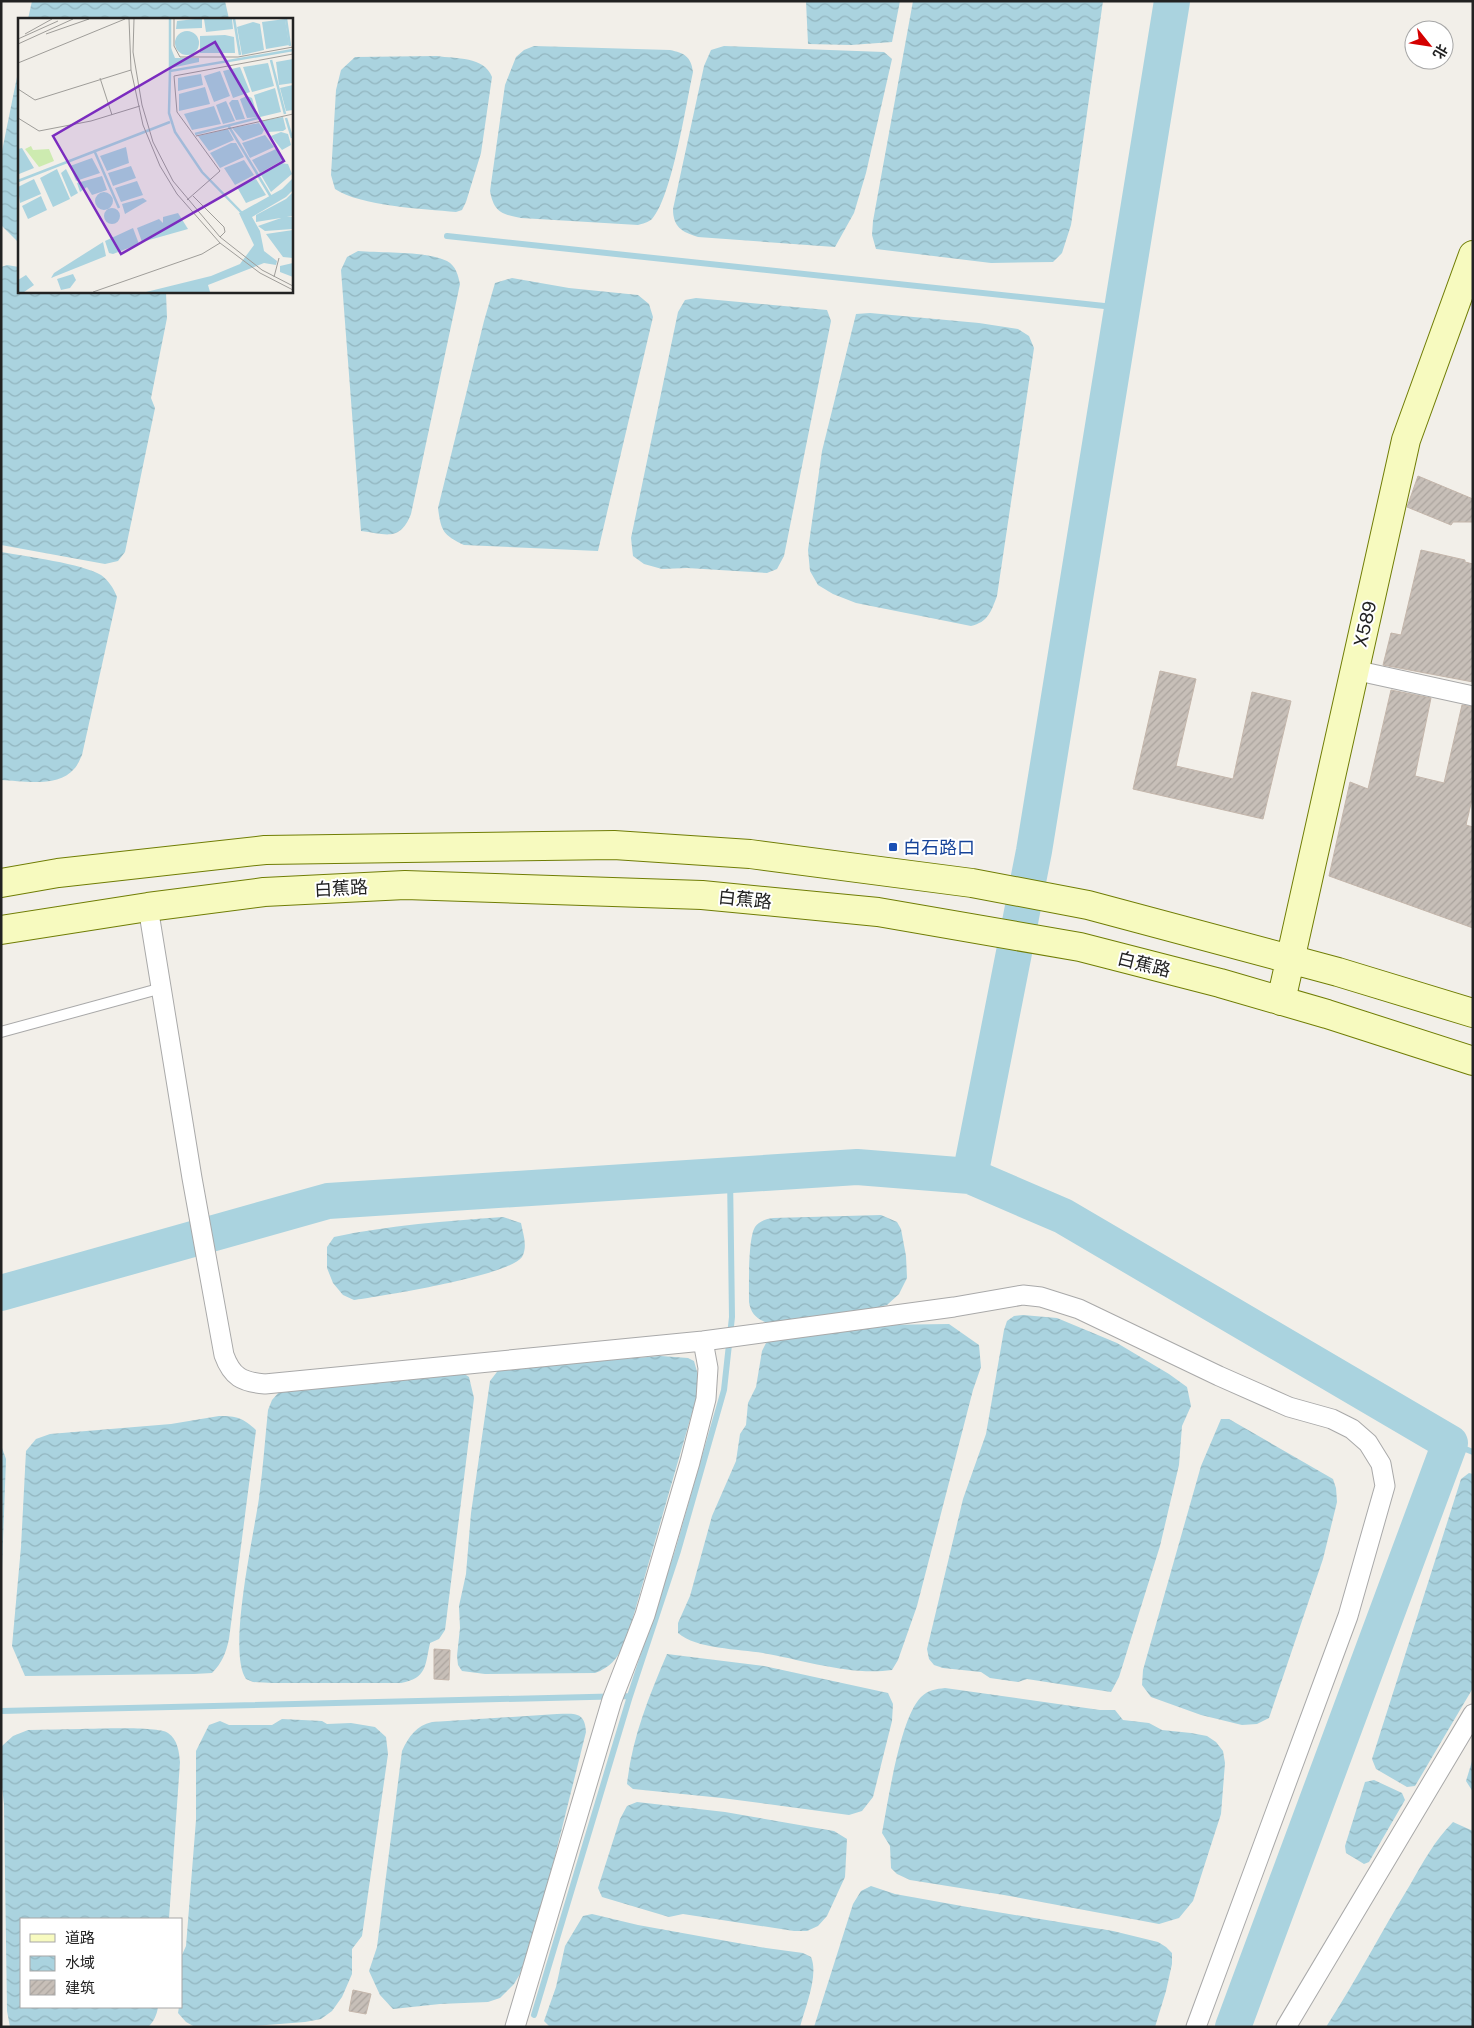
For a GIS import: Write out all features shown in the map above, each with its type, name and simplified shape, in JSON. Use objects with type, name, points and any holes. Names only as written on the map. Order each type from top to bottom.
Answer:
[{"type":"main road","name":"X589","points":[[1281,1001],[1406,440],[1473,255]]},
{"type":"main road","points":[[1,883],[58,873],[265,850],[614,845],[750,854],[972,883],[1088,904],[1290,959],[1473,1013]]},
{"type":"main road","name":"白蕉路","points":[[1,930],[148,907],[264,892],[405,885],[702,895],[878,912],[1080,947],[1281,1001],[1473,1060]]},
{"type":"street","points":[[1354,670],[1473,696]]},
{"type":"street","points":[[148,907],[192,1178],[224,1355],[229,1369],[239,1378],[251,1383],[274,1384],[710,1340],[954,1307],[1023,1295],[1042,1297],[1079,1309],[1289,1407],[1332,1419],[1352,1429],[1368,1443],[1381,1464],[1385,1486],[1348,1616],[1196,2027]]},
{"type":"street","points":[[515,2027],[612,1700],[644,1615],[690,1462],[706,1399],[710,1340]]},
{"type":"street","points":[[1286,2027],[1473,1714]]},
{"type":"lane","points":[[1,1032],[162,988]]},
{"type":"water","points":[[32,1],[225,1],[229,18],[28,18]]},
{"type":"water","points":[[806,1],[900,1],[892,42],[851,45],[808,44]]},
{"type":"water","points":[[913,1],[1103,1],[1071,225],[1062,253],[1053,262],[991,263],[876,249],[872,235],[873,221]]},
{"type":"water","points":[[534,46],[670,50],[679,52],[689,59],[693,72],[672,171],[659,208],[651,220],[638,225],[521,218],[503,213],[496,208],[490,191],[505,85],[516,57],[524,50]]},
{"type":"water","points":[[724,46],[884,52],[892,59],[866,173],[854,213],[835,247],[698,237],[683,231],[677,224],[673,215],[673,209],[704,66],[711,50]]},
{"type":"water","points":[[437,56],[461,58],[476,62],[483,65],[492,77],[481,153],[462,210],[456,212],[376,203],[346,195],[335,189],[331,175],[336,90],[341,70],[355,57]]},
{"type":"water","points":[[18,72],[18,242],[2,226],[1,222],[1,156]]},
{"type":"water","points":[[358,251],[416,254],[438,258],[453,265],[460,284],[411,514],[402,529],[391,534],[361,531],[341,270],[347,257]]},
{"type":"water","points":[[7,265],[18,267],[18,292],[166,292],[167,318],[151,398],[155,408],[125,552],[118,561],[105,564],[1,545],[1,267]]},
{"type":"water","points":[[512,278],[569,288],[638,295],[649,304],[653,317],[598,551],[464,545],[447,535],[440,522],[438,508],[495,283]]},
{"type":"water","points":[[696,298],[827,310],[831,321],[784,556],[777,569],[767,573],[687,568],[662,569],[644,564],[633,556],[631,538],[678,312],[685,300]]},
{"type":"water","points":[[870,313],[979,323],[1018,329],[1029,336],[1034,348],[997,596],[988,616],[981,622],[971,626],[856,603],[833,594],[818,585],[810,571],[808,550],[822,451],[856,314]]},
{"type":"water","points":[[1,552],[53,561],[93,571],[106,580],[113,588],[117,597],[82,755],[78,764],[67,775],[59,779],[40,782],[1,780]]},
{"type":"water","points":[[881,1215],[897,1222],[901,1229],[906,1256],[907,1278],[899,1294],[887,1305],[872,1309],[767,1323],[751,1310],[749,1302],[749,1263],[751,1241],[755,1227],[759,1223],[773,1218]]},
{"type":"water","points":[[503,1217],[521,1223],[525,1249],[522,1257],[512,1264],[470,1278],[354,1300],[343,1295],[333,1283],[327,1268],[327,1247],[334,1237],[397,1226]]},
{"type":"water","points":[[1014,1316],[1057,1318],[1117,1343],[1187,1387],[1191,1406],[1182,1426],[1179,1465],[1160,1546],[1119,1677],[1111,1692],[1027,1679],[1018,1682],[990,1678],[981,1672],[943,1668],[934,1665],[929,1659],[927,1649],[963,1499],[986,1434],[1004,1330],[1007,1321]]},
{"type":"water","points":[[949,1324],[979,1345],[981,1367],[973,1390],[917,1606],[898,1660],[892,1670],[860,1671],[844,1669],[763,1653],[718,1648],[696,1642],[678,1633],[678,1623],[690,1596],[712,1516],[736,1461],[740,1434],[746,1425],[748,1403],[756,1387],[762,1351],[766,1343],[773,1337],[878,1325]]},
{"type":"water","points":[[661,1356],[688,1358],[694,1361],[698,1375],[696,1399],[627,1637],[619,1655],[605,1668],[595,1673],[485,1674],[462,1671],[458,1665],[457,1656],[460,1628],[459,1606],[466,1574],[471,1513],[490,1381],[500,1368]]},
{"type":"water","points":[[460,1371],[469,1377],[474,1398],[445,1630],[439,1639],[430,1643],[423,1670],[416,1678],[401,1683],[272,1683],[253,1682],[246,1679],[241,1665],[239,1644],[240,1619],[259,1498],[268,1410],[272,1400],[280,1391]]},
{"type":"water","points":[[219,1416],[239,1418],[256,1430],[229,1639],[221,1662],[212,1673],[25,1676],[12,1646],[21,1547],[26,1451],[36,1439],[50,1434],[171,1424]]},
{"type":"water","points":[[1221,1419],[1229,1419],[1333,1479],[1336,1488],[1337,1502],[1323,1559],[1269,1718],[1257,1724],[1242,1725],[1201,1715],[1151,1697],[1142,1685],[1143,1670],[1201,1466]]},
{"type":"water","points":[[1,1445],[6,1459],[1,1595]]},
{"type":"water","points":[[1469,1473],[1473,1474],[1473,1688],[1415,1786],[1407,1787],[1376,1769],[1372,1759],[1461,1479]]},
{"type":"water","points":[[667,1654],[764,1666],[888,1693],[893,1704],[892,1721],[873,1797],[862,1811],[849,1815],[722,1798],[633,1789],[627,1784],[637,1734]]},
{"type":"water","points":[[945,1688],[1100,1710],[1115,1710],[1123,1720],[1149,1723],[1162,1730],[1207,1736],[1216,1742],[1223,1751],[1225,1763],[1221,1814],[1193,1901],[1179,1918],[1159,1924],[1004,1895],[910,1880],[897,1874],[891,1868],[890,1846],[882,1833],[891,1782],[901,1741],[907,1723],[921,1697],[929,1691]]},
{"type":"water","points":[[557,1714],[578,1715],[583,1720],[586,1732],[543,1904],[520,1974],[514,1984],[500,1998],[488,2002],[440,2004],[393,2009],[380,1995],[369,1971],[377,1947],[402,1751],[410,1736],[417,1729],[432,1722]]},
{"type":"water","points":[[282,1719],[322,1721],[327,1724],[351,1723],[375,1727],[386,1737],[388,1754],[362,1936],[352,1949],[352,1974],[342,1997],[332,2011],[321,2019],[243,2027],[195,2027],[186,2022],[178,2013],[179,2008],[182,2008],[182,1955],[186,1946],[196,1820],[196,1751],[209,1725],[220,1721],[229,1725],[272,1725]]},
{"type":"water","points":[[152,1729],[168,1733],[176,1743],[180,1762],[169,1918],[20,1918],[20,2008],[158,2008],[154,2020],[148,2027],[10,2027],[7,2011],[4,1804],[1,1779],[2,1746],[13,1736],[28,1730]]},
{"type":"water","points":[[1473,1758],[1473,1792],[1466,1781]]},
{"type":"water","points":[[1374,1780],[1402,1793],[1405,1800],[1369,1862],[1364,1864],[1346,1853],[1345,1846],[1365,1782]]},
{"type":"water","points":[[637,1802],[725,1812],[834,1831],[847,1839],[845,1877],[827,1916],[818,1926],[807,1931],[794,1931],[683,1914],[669,1917],[602,1897],[598,1888],[620,1819],[627,1806]]},
{"type":"water","points":[[1453,1822],[1473,1831],[1473,2027],[1326,2027],[1425,1860]]},
{"type":"water","points":[[871,1886],[895,1894],[1113,1931],[1158,1942],[1172,1953],[1172,1964],[1155,2027],[814,2027],[853,1904],[861,1891]]},
{"type":"water","points":[[592,1914],[638,1925],[803,1953],[811,1957],[813,1964],[812,1982],[800,2027],[550,2027],[544,2021],[556,1987],[565,1946],[583,1916]]},
{"type":"building","points":[[1418,476],[1473,499],[1473,522],[1453,522],[1451,525],[1407,507]]},
{"type":"building","points":[[1421,550],[1465,560],[1465,562],[1473,564],[1473,682],[1383,665],[1391,633],[1401,635]]},
{"type":"building","points":[[1160,671],[1196,679],[1176,766],[1233,779],[1252,692],[1291,701],[1263,819],[1133,789]]},
{"type":"building","points":[[1391,690],[1431,698],[1415,776],[1444,783],[1462,705],[1473,707],[1473,795],[1466,825],[1473,827],[1473,928],[1329,876],[1350,782],[1368,789]]},
{"type":"building","points":[[434,1649],[450,1650],[449,1680],[434,1679]]},
{"type":"building","points":[[353,1990],[371,1994],[366,2014],[349,2011]]},
{"type":"waterway","points":[[970,1176],[1034,851],[1172,1]]},
{"type":"waterway","points":[[447,236],[1123,308]]},
{"type":"waterway","points":[[1,1293],[328,1201],[857,1167],[970,1176],[1063,1216],[1450,1443],[1233,2027]]},
{"type":"waterway","points":[[534,2015],[630,1696],[678,1551],[724,1390],[732,1317],[730,1175]]},
{"type":"waterway","points":[[1450,1443],[1473,1452]]},
{"type":"waterway","points":[[1,1711],[630,1696]]},
{"type":"place","name":"白石路口","points":[[893,847]]}]
